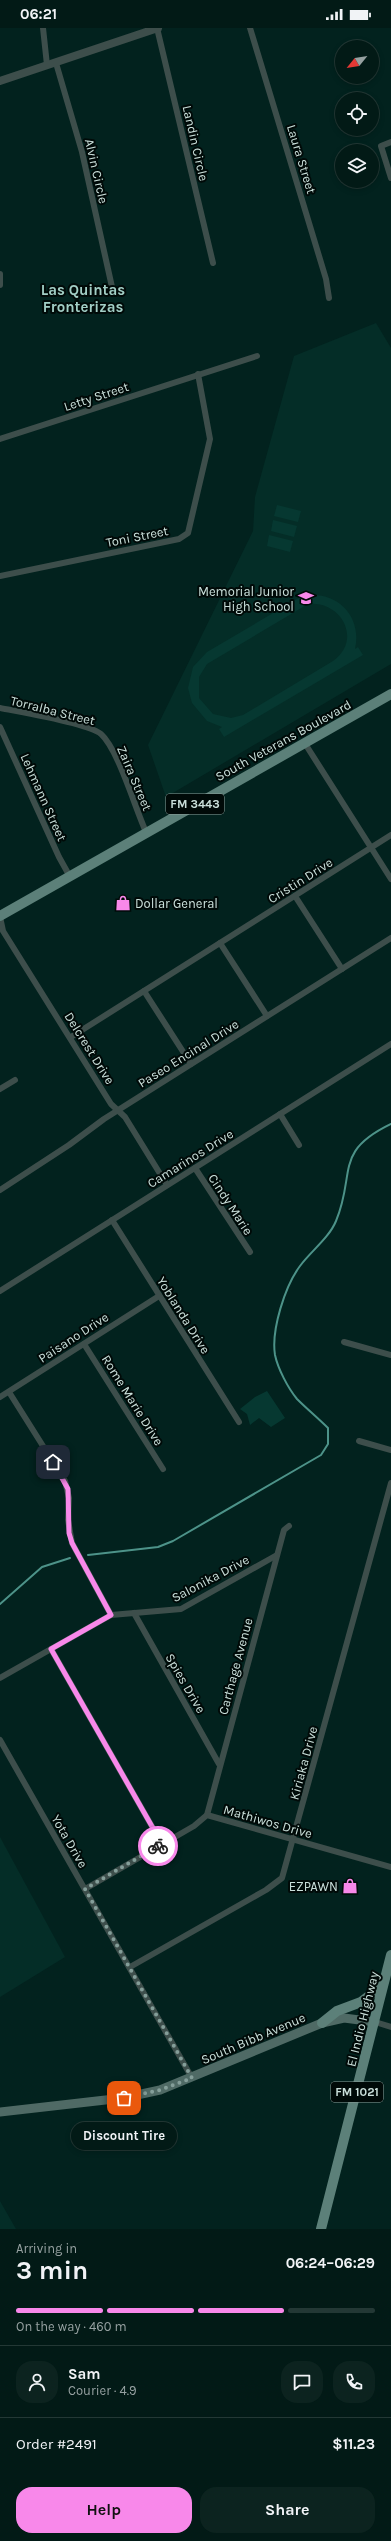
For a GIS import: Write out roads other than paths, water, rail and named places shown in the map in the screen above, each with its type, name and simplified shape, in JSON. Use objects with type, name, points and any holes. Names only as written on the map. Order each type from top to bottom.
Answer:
[{"type":"main road","name":"South Veterans Boulevard","points":[[0,917],[69,875],[391,694]]},
{"type":"main road","name":"El Indio Highway","points":[[321,2229],[391,1955]]},
{"type":"main road","points":[[322,2023],[337,2011],[361,2002],[382,1986]]},
{"type":"main road","name":"South Bibb Avenue","points":[[0,2112],[124,2098],[160,2090],[322,2023],[344,2018],[375,2022]]},
{"type":"street","points":[[43,28],[47,65]]},
{"type":"street","name":"Laura Street","points":[[250,28],[326,279],[329,298]]},
{"type":"street","points":[[0,81],[154,29]]},
{"type":"street","name":"Landin Circle","points":[[154,29],[213,263]]},
{"type":"street","name":"Alvin Circle","points":[[56,63],[82,152],[112,287]]},
{"type":"street","points":[[391,142],[381,146],[391,178]]},
{"type":"street","points":[[0,274],[0,285]]},
{"type":"street","name":"Letty Street","points":[[0,439],[257,356]]},
{"type":"street","name":"Toni Street","points":[[0,576],[179,539],[188,533],[210,439],[198,374]]},
{"type":"street","name":"Torralba Street","points":[[0,708],[60,720],[101,734]]},
{"type":"street","name":"Lehmann Street","points":[[0,727],[59,857],[69,875]]},
{"type":"street","name":"Zaira Street","points":[[101,734],[108,744],[122,772],[146,832]]},
{"type":"street","points":[[304,742],[391,879]]},
{"type":"street","name":"Cristin Drive","points":[[70,1037],[391,835]]},
{"type":"street","points":[[295,896],[342,969]]},
{"type":"street","name":"Delcrest Drive","points":[[0,917],[3,931],[111,1104],[126,1117],[167,1185]]},
{"type":"street","name":"Paseo Encinal Drive","points":[[0,1190],[119,1110],[391,938]]},
{"type":"street","points":[[220,943],[267,1016]]},
{"type":"street","points":[[144,991],[191,1064]]},
{"type":"street","name":"Camarinos Drive","points":[[0,1291],[391,1044]]},
{"type":"street","points":[[0,1089],[15,1080]]},
{"type":"street","points":[[280,1114],[299,1145]]},
{"type":"street","name":"Cindy Marie","points":[[195,1168],[250,1252]]},
{"type":"street","name":"Yoblanda Drive","points":[[112,1220],[239,1422]]},
{"type":"street","name":"Paisano Drive","points":[[0,1397],[159,1296]]},
{"type":"street","points":[[344,1342],[391,1355]]},
{"type":"street","name":"Rome Marie Drive","points":[[84,1344],[163,1469]]},
{"type":"street","points":[[9,1392],[64,1481],[69,1498],[69,1533],[72,1543],[111,1615]]},
{"type":"street","points":[[359,1441],[391,1450]]},
{"type":"street","name":"Kiriaka Drive","points":[[130,1967],[277,1884],[283,1874],[391,1483]]},
{"type":"street","name":"Carthage Avenue","points":[[207,1815],[219,1764],[284,1530],[289,1526]]},
{"type":"street","name":"Salonika Drive","points":[[0,1678],[111,1615],[181,1609],[277,1555]]},
{"type":"street","name":"Spies Drive","points":[[134,1613],[219,1764]]},
{"type":"street","points":[[51,1649],[162,1844]]},
{"type":"street","name":"Yota Drive","points":[[0,1740],[192,2078]]},
{"type":"street","name":"Mathiwos Drive","points":[[85,1889],[194,1826],[207,1815],[391,1867]]},
{"type":"street","points":[[375,2022],[391,2027]]},
{"type":"waterway","points":[[88,1555],[158,1547],[173,1541],[321,1455],[328,1444],[328,1428],[297,1399],[281,1372],[276,1360],[274,1345],[277,1321],[284,1296],[294,1275],[304,1260],[329,1233],[336,1221],[342,1204],[349,1165],[353,1154],[361,1144],[373,1134],[391,1124]]},
{"type":"waterway","points":[[0,1604],[42,1567],[70,1558]]},
{"type":"place","name":"Memorial Junior High School","points":[[306,598]]},
{"type":"place","name":"Dollar General","points":[[123,903]]},
{"type":"place","name":"EZPAWN","points":[[350,1886]]},
{"type":"place","name":"Discount Tire","points":[[124,2098]]},
{"type":"district","name":"Las Quintas Fronterizas","points":[[83,298]]}]
